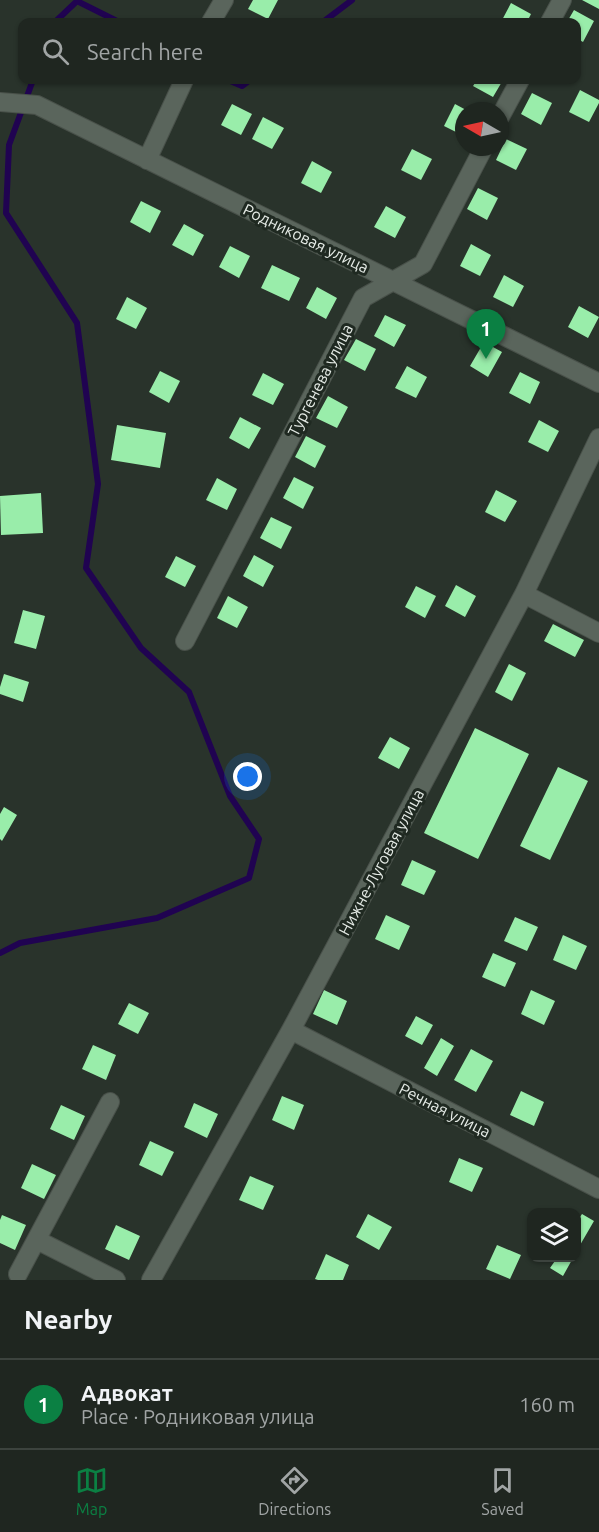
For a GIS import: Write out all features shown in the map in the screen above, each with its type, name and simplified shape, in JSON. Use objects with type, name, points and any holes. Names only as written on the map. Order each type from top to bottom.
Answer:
[{"type":"street","points":[[213,18],[224,0]]},
{"type":"street","points":[[552,18],[562,0]]},
{"type":"street","points":[[147,160],[182,84]]},
{"type":"street","points":[[508,102],[518,84]]},
{"type":"street","name":"Родниковая улица","points":[[5,102],[37,105],[599,383]]},
{"type":"street","name":"Тургенева улица","points":[[184,641],[363,298],[423,264],[479,156]]},
{"type":"street","name":"Нижне-Луговая улица","points":[[152,1280],[291,1030],[524,594],[599,438]]},
{"type":"street","points":[[524,594],[599,633]]},
{"type":"street","name":"Речная улица","points":[[291,1030],[599,1190]]},
{"type":"street","points":[[18,1274],[110,1102]]},
{"type":"street","points":[[37,1240],[116,1280]]},
{"type":"building","points":[[253,0],[278,0],[269,18],[248,9]]},
{"type":"building","points":[[582,0],[599,0],[599,9]]},
{"type":"building","points":[[511,3],[531,14],[529,18],[503,18]]},
{"type":"building","points":[[574,10],[594,21],[583,42],[581,41],[581,18],[569,18]]},
{"type":"building","points":[[474,84],[501,84],[493,97],[473,86]]},
{"type":"building","points":[[580,90],[599,100],[589,122],[569,112]]},
{"type":"building","points":[[532,93],[552,103],[541,125],[521,114]]},
{"type":"building","points":[[232,104],[252,114],[241,135],[221,125]]},
{"type":"building","points":[[455,104],[455,132],[444,126]]},
{"type":"building","points":[[263,117],[284,128],[272,149],[252,139]]},
{"type":"building","points":[[509,140],[527,149],[516,170],[496,160],[498,156],[509,156]]},
{"type":"building","points":[[412,149],[432,159],[421,180],[401,170]]},
{"type":"building","points":[[312,161],[332,172],[321,193],[301,183]]},
{"type":"building","points":[[478,188],[498,198],[487,220],[467,209]]},
{"type":"building","points":[[141,201],[161,211],[150,233],[130,222]]},
{"type":"building","points":[[386,206],[406,217],[395,238],[374,227]]},
{"type":"building","points":[[184,224],[204,235],[193,256],[172,245]]},
{"type":"building","points":[[471,244],[491,255],[480,276],[460,266]]},
{"type":"building","points":[[230,246],[250,256],[239,278],[219,267]]},
{"type":"building","points":[[272,265],[300,278],[289,301],[261,288]]},
{"type":"building","points":[[504,275],[524,286],[513,307],[493,297]]},
{"type":"building","points":[[317,287],[337,298],[326,319],[306,308]]},
{"type":"building","points":[[127,297],[147,308],[136,329],[116,319]]},
{"type":"building","points":[[579,306],[599,317],[588,338],[568,327]]},
{"type":"building","points":[[385,315],[406,325],[394,347],[374,336]]},
{"type":"building","points":[[356,339],[376,349],[365,371],[344,360]]},
{"type":"building","points":[[484,342],[502,352],[488,377],[470,366]]},
{"type":"building","points":[[407,366],[427,377],[416,398],[395,388]]},
{"type":"building","points":[[160,371],[180,381],[169,403],[149,392]]},
{"type":"building","points":[[520,372],[540,382],[530,404],[509,393]]},
{"type":"building","points":[[263,373],[284,384],[273,405],[252,395]]},
{"type":"building","points":[[328,396],[348,407],[337,428],[316,418]]},
{"type":"building","points":[[240,417],[261,428],[249,449],[229,438]]},
{"type":"building","points":[[539,420],[559,431],[548,452],[528,442]]},
{"type":"building","points":[[117,425],[166,433],[160,468],[111,460]]},
{"type":"building","points":[[306,436],[326,446],[315,468],[295,457]]},
{"type":"building","points":[[294,477],[314,487],[303,509],[283,498]]},
{"type":"building","points":[[217,478],[237,489],[227,510],[206,500]]},
{"type":"building","points":[[496,490],[517,501],[505,522],[485,512]]},
{"type":"building","points":[[41,493],[43,533],[1,535],[0,496]]},
{"type":"building","points":[[271,517],[292,527],[281,549],[260,538]]},
{"type":"building","points":[[254,555],[274,566],[263,587],[243,576]]},
{"type":"building","points":[[176,556],[196,566],[185,587],[165,577]]},
{"type":"building","points":[[456,585],[476,596],[465,617],[445,606]]},
{"type":"building","points":[[416,586],[436,596],[425,618],[405,607]]},
{"type":"building","points":[[228,596],[248,607],[237,628],[217,618]]},
{"type":"building","points":[[23,610],[45,616],[36,649],[14,643]]},
{"type":"building","points":[[553,624],[584,640],[575,657],[544,641]]},
{"type":"building","points":[[509,664],[526,673],[512,701],[495,692]]},
{"type":"building","points":[[4,674],[29,682],[23,702],[0,694]]},
{"type":"building","points":[[475,728],[529,754],[478,859],[424,833]]},
{"type":"building","points":[[390,737],[410,748],[399,769],[378,758]]},
{"type":"building","points":[[558,767],[588,781],[550,860],[520,846]]},
{"type":"building","points":[[4,807],[17,815],[2,841],[0,839],[0,814]]},
{"type":"building","points":[[412,860],[436,871],[424,895],[401,885]]},
{"type":"building","points":[[386,915],[410,926],[399,950],[375,939]]},
{"type":"building","points":[[515,917],[538,927],[527,951],[504,941]]},
{"type":"building","points":[[563,935],[587,946],[576,970],[553,960]]},
{"type":"building","points":[[493,953],[516,963],[505,987],[482,977]]},
{"type":"building","points":[[324,990],[347,1001],[337,1025],[313,1014]]},
{"type":"building","points":[[531,990],[555,1001],[544,1025],[521,1014]]},
{"type":"building","points":[[129,1003],[149,1013],[138,1034],[118,1024]]},
{"type":"building","points":[[416,1016],[433,1025],[422,1045],[405,1036]]},
{"type":"building","points":[[441,1038],[454,1046],[437,1076],[424,1068]]},
{"type":"building","points":[[93,1045],[116,1055],[106,1080],[82,1069]]},
{"type":"building","points":[[471,1049],[493,1061],[476,1092],[454,1080]]},
{"type":"building","points":[[521,1091],[544,1102],[534,1126],[510,1115]]},
{"type":"building","points":[[282,1096],[304,1105],[294,1130],[272,1120]]},
{"type":"building","points":[[194,1103],[218,1114],[207,1138],[184,1127]]},
{"type":"building","points":[[61,1105],[85,1116],[74,1140],[50,1129]]},
{"type":"building","points":[[150,1141],[174,1152],[162,1176],[139,1165]]},
{"type":"building","points":[[459,1158],[483,1168],[472,1192],[449,1182]]},
{"type":"building","points":[[32,1164],[56,1175],[44,1199],[21,1188]]},
{"type":"building","points":[[250,1176],[274,1186],[263,1210],[239,1200]]},
{"type":"building","points":[[368,1214],[392,1227],[379,1250],[356,1237]]},
{"type":"building","points":[[2,1215],[26,1225],[15,1250],[0,1243]]},
{"type":"building","points":[[581,1216],[594,1221],[581,1243]]},
{"type":"building","points":[[116,1225],[140,1236],[129,1260],[105,1249]]},
{"type":"building","points":[[497,1245],[521,1255],[510,1279],[486,1269]]},
{"type":"building","points":[[326,1254],[349,1265],[343,1280],[315,1279]]},
{"type":"building","points":[[554,1262],[571,1262],[563,1276],[550,1268]]},
{"type":"waterway","points":[[328,18],[352,0]]},
{"type":"waterway","points":[[59,18],[77,1],[111,18]]},
{"type":"waterway","points":[[0,953],[20,943],[157,918],[249,878],[259,839],[230,796],[189,692],[141,648],[86,568],[98,484],[77,323],[6,213],[9,145],[32,84]]},
{"type":"waterway","points":[[237,84],[242,86],[245,84]]},
{"type":"place","name":"Адвокат","points":[[486,359]]}]
